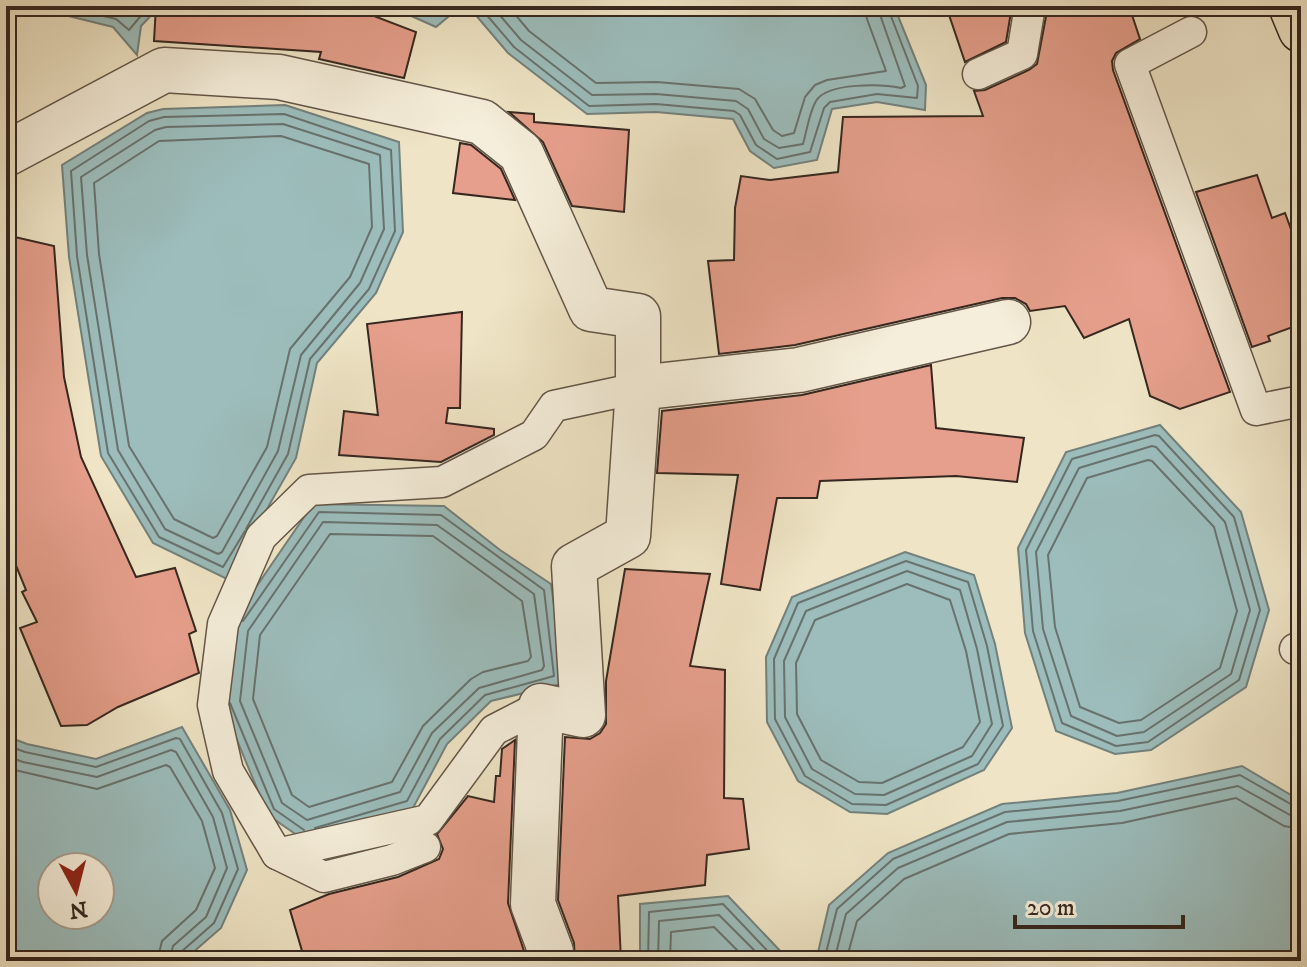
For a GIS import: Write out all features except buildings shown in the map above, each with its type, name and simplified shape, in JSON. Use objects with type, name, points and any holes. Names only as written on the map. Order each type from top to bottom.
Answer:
[{"type":"main road","points":[[1291,6],[1301,30]]},
{"type":"street","points":[[6,154],[164,70],[279,77],[482,122],[521,153],[591,309],[638,316],[638,388],[628,536],[574,566],[583,715],[541,706],[533,904],[551,952],[549,961]]},
{"type":"street","points":[[638,388],[799,370],[1008,322]]},
{"type":"lane","points":[[978,74],[1022,54],[1025,8]]},
{"type":"lane","points":[[1191,32],[1130,64],[1256,410],[1301,401]]},
{"type":"lane","points":[[425,847],[392,860],[324,877],[277,854],[228,771],[213,705],[223,624],[261,537],[309,490],[442,482],[534,435],[554,406],[638,388]]},
{"type":"lane","points":[[277,854],[428,820],[494,730],[541,706]]},
{"type":"water","points":[[6,6],[160,6],[141,26],[137,55],[113,27],[32,7],[6,12]]},
{"type":"water","points":[[389,6],[461,6],[436,27]]},
{"type":"water","points":[[468,6],[894,6],[926,85],[925,110],[877,102],[832,109],[817,160],[774,168],[750,151],[733,119],[656,112],[587,114],[508,53]]},
{"type":"water","points":[[285,105],[399,142],[403,232],[376,293],[317,363],[296,458],[227,579],[153,543],[101,456],[69,257],[62,165],[147,113],[163,109]]},
{"type":"water","points":[[1160,425],[1241,512],[1269,610],[1246,687],[1151,750],[1115,754],[1056,731],[1025,633],[1018,548],[1066,452]]},
{"type":"water","points":[[313,504],[444,506],[500,550],[551,584],[565,683],[491,701],[447,744],[413,808],[304,840],[268,815],[222,704],[230,625]]},
{"type":"water","points":[[905,552],[974,575],[995,644],[1012,728],[984,770],[887,814],[850,812],[798,781],[767,722],[766,657],[792,597]]},
{"type":"water","points":[[182,727],[230,810],[247,870],[221,928],[183,961],[6,961],[6,736],[27,744],[96,759]]},
{"type":"water","points":[[1242,766],[1301,801],[1301,961],[816,961],[829,905],[888,853],[1002,804],[1117,793]]},
{"type":"water","points":[[728,896],[785,956],[785,961],[640,961],[640,904]]}]
